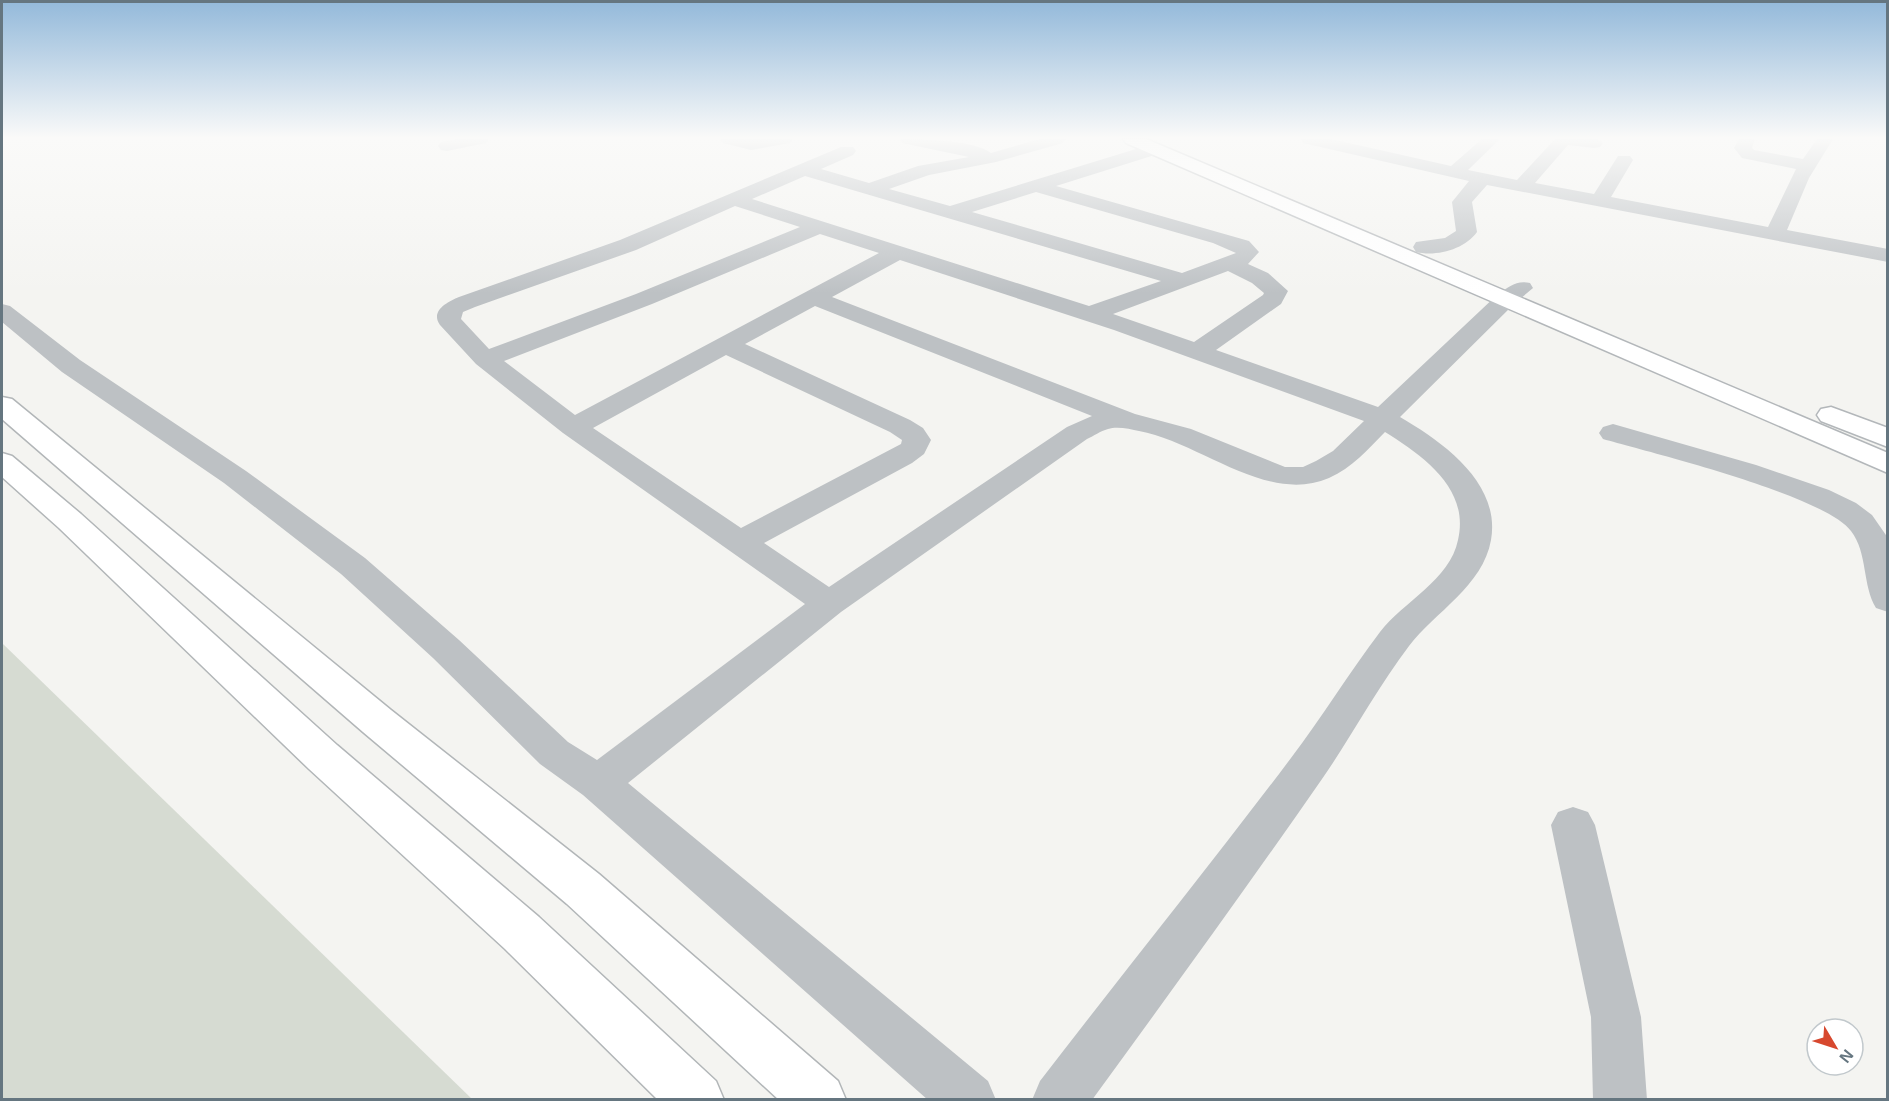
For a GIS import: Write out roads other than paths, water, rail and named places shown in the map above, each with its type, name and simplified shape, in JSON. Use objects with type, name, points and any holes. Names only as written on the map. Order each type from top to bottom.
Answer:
[{"type":"main road","points":[[1269,190],[1514,293],[1804,404],[1887,439]]},
{"type":"main road","points":[[1277,190],[1424,248],[1514,293],[1887,464]]},
{"type":"main road","points":[[2,405],[377,721],[583,889],[819,1100]]},
{"type":"main road","points":[[2,462],[70,521],[323,757],[522,933],[698,1100]]},
{"type":"street","points":[[758,190],[594,258],[455,308],[449,313],[449,320],[485,359],[573,427],[829,604]]},
{"type":"street","points":[[874,190],[1183,280]]},
{"type":"street","points":[[949,213],[1026,190]]},
{"type":"street","points":[[1050,190],[1220,239],[1241,246],[1248,252],[1243,258],[1091,314]]},
{"type":"street","points":[[1424,248],[1464,237],[1467,225],[1462,202],[1470,190]]},
{"type":"street","points":[[1544,190],[1887,256]]},
{"type":"street","points":[[1599,201],[1605,190]]},
{"type":"street","points":[[1775,234],[1782,213],[1795,190]]},
{"type":"street","points":[[736,200],[1091,314],[1382,418],[1426,448],[1460,480],[1472,502],[1476,521],[1469,559],[1459,574],[1398,634],[1308,766],[1059,1100]]},
{"type":"street","points":[[485,359],[644,299],[818,227]]},
{"type":"street","points":[[573,427],[898,252]]},
{"type":"street","points":[[1197,351],[1274,299],[1276,291],[1260,278],[1230,263]]},
{"type":"street","points":[[815,298],[1132,422],[1171,432],[1275,474],[1296,477],[1328,468],[1343,457],[1514,293]]},
{"type":"street","points":[[2,310],[71,366],[235,477],[352,566],[446,649],[554,753],[598,783],[969,1100]]},
{"type":"street","points":[[726,345],[900,426],[913,434],[917,440],[914,448],[902,457],[740,542]]},
{"type":"street","points":[[598,783],[829,604],[1077,433],[1096,423],[1110,420],[1132,422]]},
{"type":"street","points":[[1613,433],[1780,483],[1835,504],[1860,521],[1870,535],[1885,578],[1887,600]]},
{"type":"street","points":[[1573,825],[1616,1017],[1620,1100]]}]
